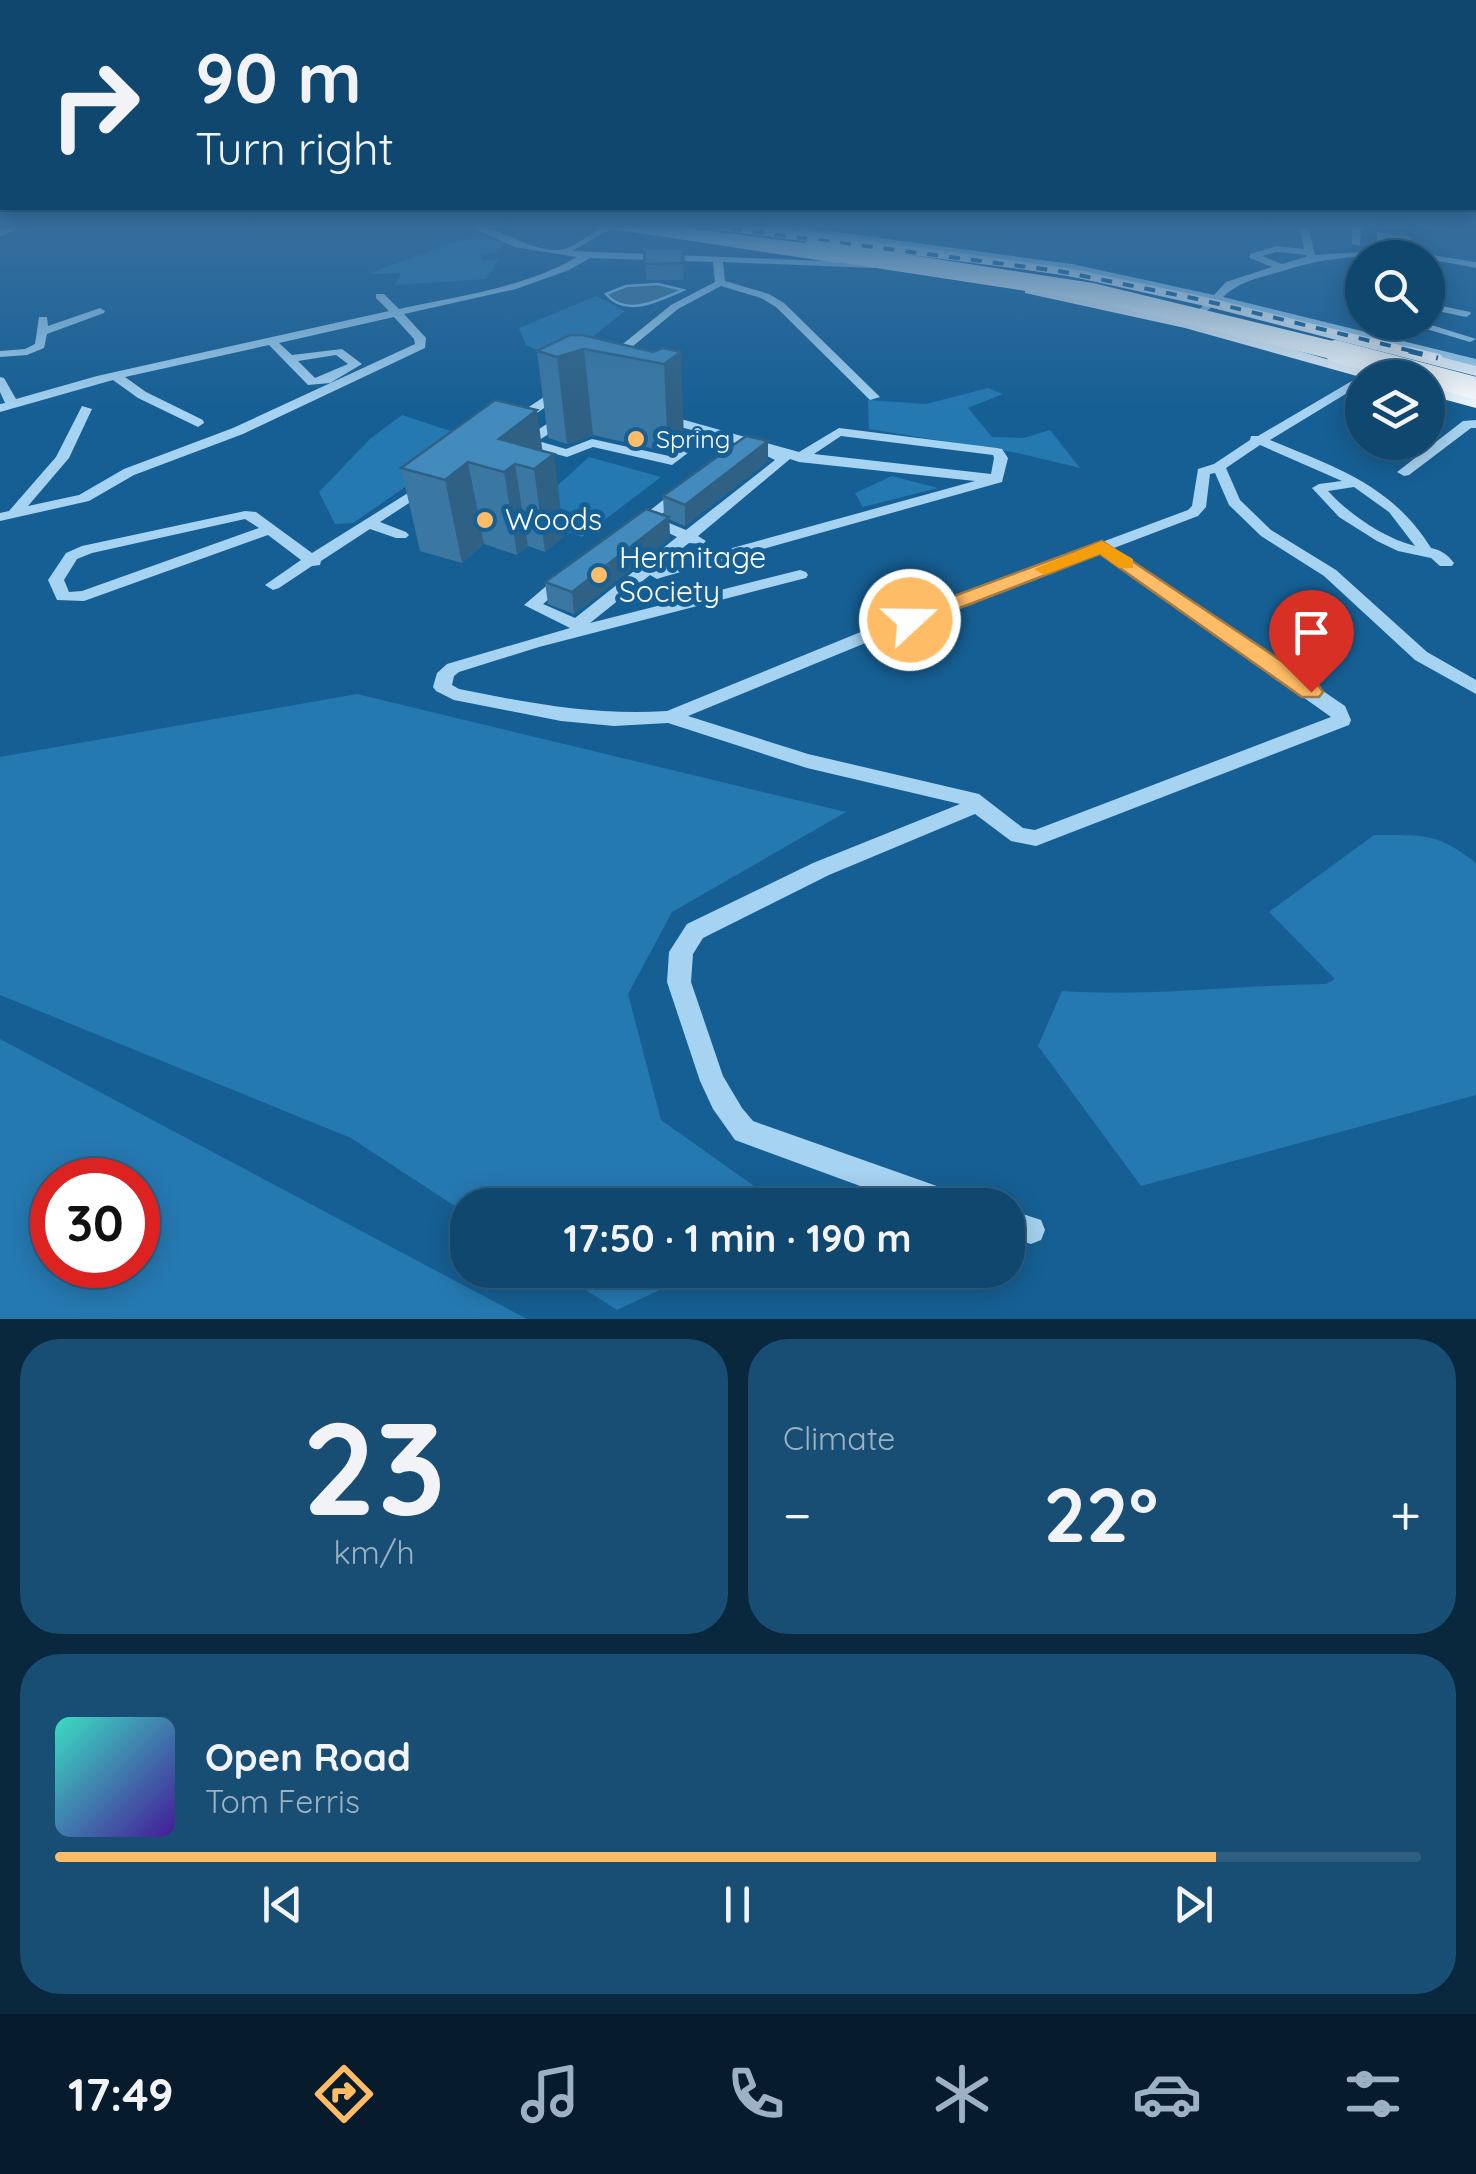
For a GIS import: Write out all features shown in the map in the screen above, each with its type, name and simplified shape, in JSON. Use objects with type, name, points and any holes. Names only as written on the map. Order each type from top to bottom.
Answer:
[{"type":"highway","points":[[1056,288],[1128,300],[1476,388]]},
{"type":"highway","points":[[1110,288],[1190,304],[1476,378]]},
{"type":"main road","points":[[1017,288],[1228,334],[1345,369]]},
{"type":"main road","points":[[1137,288],[1296,321],[1476,367]]},
{"type":"main road","points":[[1445,395],[1476,404]]},
{"type":"street","points":[[0,382],[7,406],[271,340],[505,288]]},
{"type":"street","points":[[597,368],[630,345],[673,305],[710,288]]},
{"type":"street","points":[[735,288],[780,304],[874,397]]},
{"type":"street","points":[[1150,315],[1182,316],[1209,304],[1226,288]]},
{"type":"street","points":[[0,518],[84,498],[129,472],[238,430],[421,346],[420,338],[380,296]]},
{"type":"street","points":[[1209,304],[1202,318],[1228,334]]},
{"type":"street","points":[[1445,308],[1473,312]]},
{"type":"street","points":[[0,354],[34,349],[42,343],[42,326],[100,312]]},
{"type":"street","points":[[1296,321],[1345,331]]},
{"type":"street","points":[[1445,332],[1470,338]]},
{"type":"street","points":[[271,340],[288,359],[312,382],[326,380],[356,364],[338,352],[288,359]]},
{"type":"street","points":[[1379,340],[1476,367]]},
{"type":"street","points":[[116,377],[198,423]]},
{"type":"street","points":[[513,440],[580,379]]},
{"type":"street","points":[[564,390],[582,402],[528,442],[567,453],[592,444],[672,462],[708,431]]},
{"type":"street","points":[[800,576],[533,643],[453,668],[446,673],[442,687],[454,694],[561,716],[642,720],[669,717],[1193,513],[1199,507],[1203,472],[1219,467],[1256,439],[1345,392]]},
{"type":"street","points":[[15,512],[62,458],[86,409]]},
{"type":"street","points":[[660,431],[649,421],[708,431],[800,457],[998,479]]},
{"type":"street","points":[[1404,472],[1468,424],[1476,424]]},
{"type":"street","points":[[579,568],[535,601],[534,609],[577,625],[800,457],[839,432],[997,452],[1001,458],[998,479]]},
{"type":"street","points":[[1256,439],[1373,492],[1406,524],[1425,550]]},
{"type":"street","points":[[597,629],[606,613],[657,574],[692,538],[784,459],[750,446],[729,457]]},
{"type":"street","points":[[1219,467],[1234,502],[1266,533],[1330,573],[1421,656],[1476,688]]},
{"type":"street","points":[[274,585],[442,476]]},
{"type":"street","points":[[692,538],[642,522],[701,478]]},
{"type":"street","points":[[657,574],[998,479]]},
{"type":"street","points":[[1358,483],[1319,488],[1333,506],[1400,546],[1437,552],[1446,564]]},
{"type":"street","points":[[269,529],[84,596],[63,598],[56,580],[71,556],[105,544],[244,514],[269,529],[314,562]]},
{"type":"street","points":[[370,524],[401,534]]},
{"type":"street","points":[[669,717],[806,761],[960,793],[1018,835],[1036,838],[1342,720],[1338,710],[1102,546]]},
{"type":"street","points":[[903,1188],[744,1131],[728,1116],[678,982],[678,968],[681,952],[695,931],[821,869],[966,809],[973,802]]},
{"type":"shaded area","points":[[622,288],[683,290],[633,306],[614,301],[606,294]]},
{"type":"shaded area","points":[[596,296],[625,311],[591,338],[551,356],[526,345],[519,328]]},
{"type":"shaded area","points":[[988,388],[1003,394],[968,408],[992,437],[1023,438],[1050,430],[1080,468],[1018,453],[869,429],[868,400],[926,404]]},
{"type":"shaded area","points":[[402,415],[475,439],[353,523],[335,524],[319,492],[370,439]]},
{"type":"shaded area","points":[[589,457],[661,477],[582,537],[523,517]]},
{"type":"shaded area","points":[[892,476],[938,488],[863,507],[855,493]]},
{"type":"shaded area","points":[[357,694],[846,812],[672,912],[628,994],[661,1120],[757,1188],[450,1188],[450,1203],[351,1138],[0,995],[0,757]]},
{"type":"shaded area","points":[[1374,835],[1428,837],[1476,863],[1476,1095],[1141,1186],[1038,1046],[1062,991],[1128,993],[1326,984],[1335,979],[1269,912]]},
{"type":"shaded area","points":[[0,1039],[450,1278],[450,1288],[469,1288],[527,1319],[0,1319]]},
{"type":"shaded area","points":[[583,1288],[664,1288],[617,1310]]},
{"type":"building","points":[[570,335],[653,352],[663,348],[681,352],[664,364],[584,349],[557,357],[537,351]]},
{"type":"building","points":[[495,400],[537,410],[499,439],[554,454],[534,469],[515,464],[504,472],[468,462],[445,480],[401,468]]},
{"type":"building","points":[[746,436],[768,441],[685,505],[663,496]]},
{"type":"building","points":[[646,509],[669,517],[572,592],[545,582]]},
{"type":"railway","points":[[1141,288],[1420,353]]},
{"type":"railway","points":[[1409,351],[1438,358]]},
{"type":"slow traffic","points":[[1044,569],[1102,546],[1126,563]]},
{"type":"place","name":"Spring","points":[[636,439]]},
{"type":"place","name":"Woods","points":[[485,520]]},
{"type":"place","name":"Hermitage Society","points":[[599,575]]},
{"type":"route","points":[[910,620],[1102,546],[1311,692]]}]
